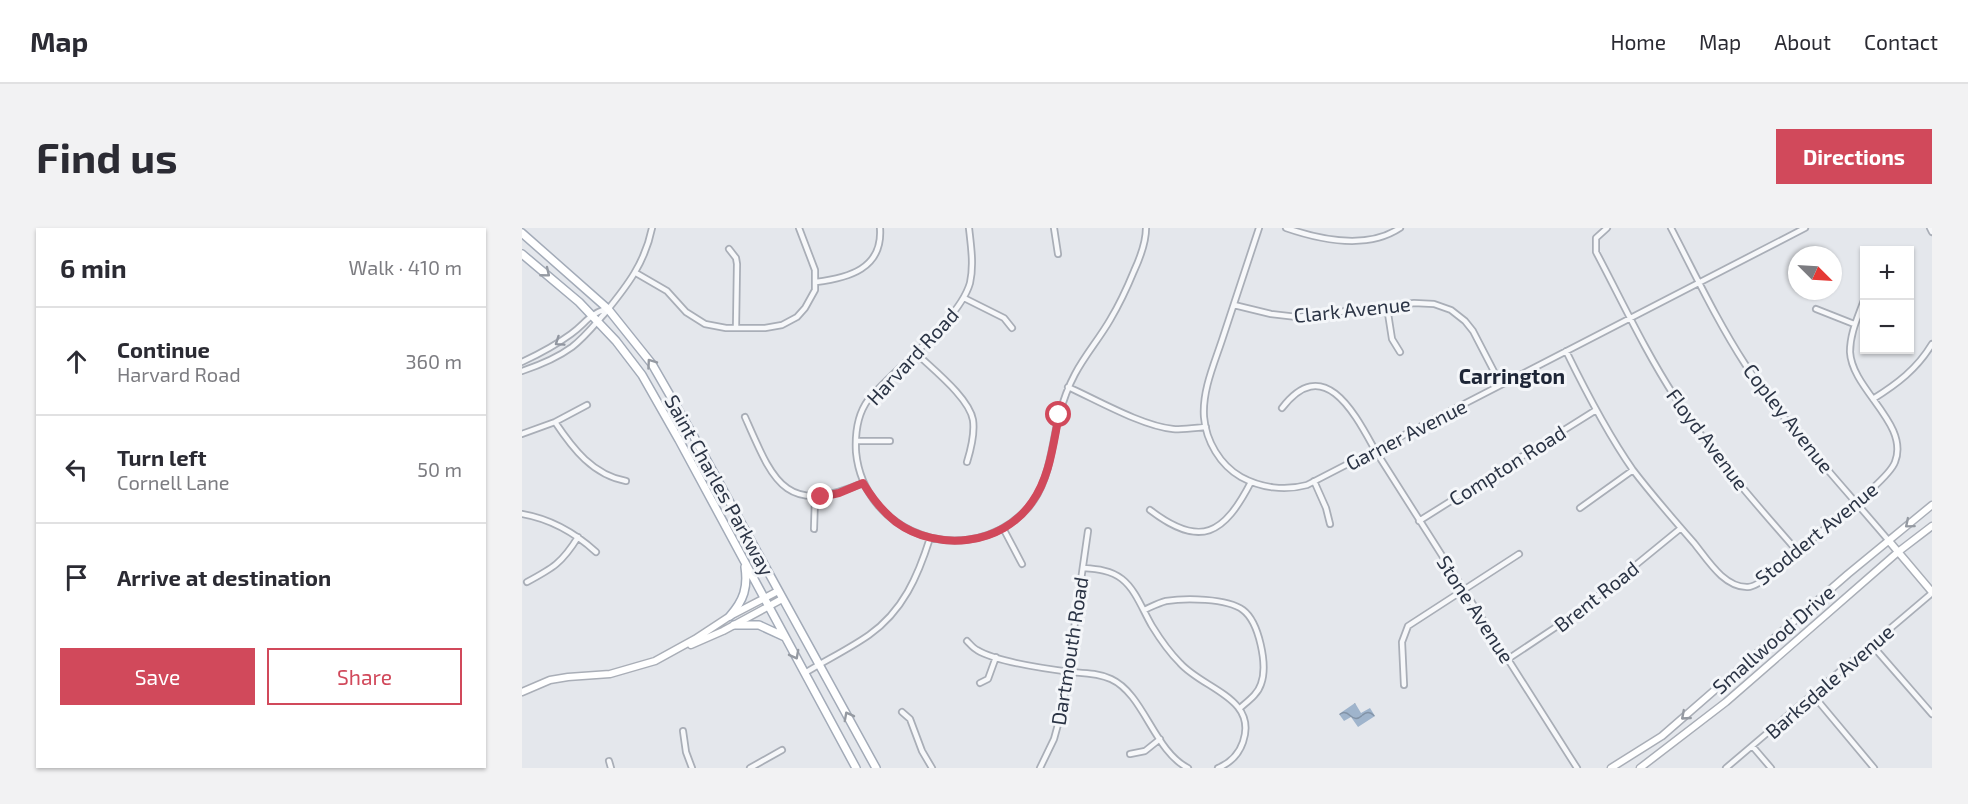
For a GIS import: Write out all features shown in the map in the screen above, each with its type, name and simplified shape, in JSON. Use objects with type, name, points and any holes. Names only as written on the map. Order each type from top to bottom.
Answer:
[{"type":"main road","name":"Saint Charles Parkway","points":[[522,233],[608,309],[638,344],[664,383],[876,768]]},
{"type":"main road","name":"Saint Charles Parkway","points":[[522,254],[598,321],[642,375],[856,768]]},
{"type":"main road","name":"Smallwood Drive","points":[[1611,768],[1662,736],[1848,574],[1932,505]]},
{"type":"main road","name":"Smallwood Drive","points":[[1640,768],[1726,702],[1898,552],[1932,526]]},
{"type":"main road","name":"Copley Avenue","points":[[1889,541],[1932,592]]},
{"type":"main road","points":[[730,616],[746,591],[747,578],[744,561]]},
{"type":"main road","points":[[674,652],[730,616],[778,591]]},
{"type":"main road","points":[[522,692],[550,680],[610,674],[635,668],[734,625],[782,599]]},
{"type":"main road","points":[[734,625],[759,625],[786,637]]},
{"type":"street","points":[[522,371],[557,357],[574,346],[598,321],[636,273],[645,254],[652,228]]},
{"type":"street","points":[[636,273],[668,291],[697,321],[714,327],[776,327],[787,323],[805,308],[812,297],[816,282],[813,264],[799,228]]},
{"type":"street","points":[[816,282],[843,278],[867,264],[878,245],[880,228]]},
{"type":"street","name":"Harvard Road","points":[[969,228],[972,267],[964,298],[951,316],[883,383],[865,404],[857,426],[856,441],[857,462],[863,483],[878,506],[896,522],[920,535],[953,541],[974,539],[1003,528],[1027,509],[1043,485],[1068,387],[1118,306],[1140,258],[1146,228]]},
{"type":"street","points":[[1054,228],[1058,254]]},
{"type":"street","name":"Garner Avenue","points":[[1259,228],[1205,397],[1204,416],[1212,447],[1221,460],[1238,475],[1251,482],[1280,488],[1301,486],[1314,481],[1805,228]]},
{"type":"street","points":[[1286,228],[1326,239],[1358,240],[1386,236],[1400,228]]},
{"type":"street","name":"Floyd Avenue","points":[[1607,228],[1596,238],[1596,252],[1630,319],[1674,396],[1710,449],[1798,552]]},
{"type":"street","name":"Copley Avenue","points":[[1671,228],[1725,332],[1767,395],[1889,541]]},
{"type":"street","points":[[729,249],[736,258],[737,264],[736,328]]},
{"type":"street","points":[[964,298],[1004,318],[1012,328]]},
{"type":"street","name":"Clark Avenue","points":[[1234,305],[1270,314],[1297,317],[1426,303],[1442,306],[1458,315],[1473,331],[1501,385]]},
{"type":"street","points":[[1387,307],[1392,339],[1400,352]]},
{"type":"street","points":[[522,362],[550,348],[592,315],[608,309]]},
{"type":"street","points":[[1816,309],[1854,324]]},
{"type":"street","name":"Stoddert Avenue","points":[[1566,351],[1596,410],[1634,470],[1681,528],[1722,577],[1730,583],[1742,587],[1758,585],[1881,480],[1896,460],[1894,432],[1858,378],[1851,360],[1854,324],[1860,310]]},
{"type":"street","points":[[1873,399],[1906,377],[1924,358],[1932,344]]},
{"type":"street","points":[[915,352],[961,398],[971,413],[973,431],[968,462]]},
{"type":"street","points":[[1068,387],[1132,416],[1164,427],[1177,430],[1206,427]]},
{"type":"street","name":"Stone Avenue","points":[[1282,408],[1293,395],[1302,390],[1317,387],[1338,394],[1349,406],[1374,450],[1577,768]]},
{"type":"street","points":[[522,434],[555,422],[587,405]]},
{"type":"street","name":"Compton Road","points":[[1419,521],[1596,410]]},
{"type":"street","points":[[745,417],[758,447],[780,482],[800,495],[815,498],[834,495],[863,483]]},
{"type":"street","points":[[555,422],[569,443],[592,466],[605,475],[626,481]]},
{"type":"street","points":[[856,441],[890,441]]},
{"type":"street","points":[[1580,508],[1634,470]]},
{"type":"street","points":[[1314,481],[1326,508],[1330,524]]},
{"type":"street","points":[[1150,510],[1165,522],[1187,531],[1198,532],[1212,529],[1231,516],[1251,482]]},
{"type":"street","points":[[814,529],[815,498]]},
{"type":"street","points":[[522,514],[554,522],[596,552]]},
{"type":"street","points":[[1003,528],[1022,564]]},
{"type":"street","name":"Brent Road","points":[[1508,659],[1577,613],[1681,528]]},
{"type":"street","name":"Dartmouth Road","points":[[1040,768],[1054,739],[1060,718],[1088,531]]},
{"type":"street","points":[[526,582],[554,568],[565,557],[578,537]]},
{"type":"street","points":[[805,673],[869,635],[896,611],[914,582],[930,538]]},
{"type":"street","points":[[1404,685],[1402,642],[1408,626],[1520,554]]},
{"type":"street","points":[[1083,568],[1107,572],[1124,580],[1144,610],[1152,627],[1181,664],[1196,678],[1231,699],[1240,708],[1246,728],[1244,741],[1231,760],[1218,768]]},
{"type":"street","name":"Barksdale Avenue","points":[[1726,768],[1932,592]]},
{"type":"street","points":[[1144,610],[1165,602],[1218,601],[1232,604],[1246,612],[1253,621],[1259,639],[1263,679],[1256,693],[1240,708]]},
{"type":"street","points":[[967,641],[976,650],[996,657],[1100,675],[1121,685],[1171,755],[1188,768]]},
{"type":"street","points":[[1872,645],[1932,714]]},
{"type":"street","points":[[980,683],[988,679],[996,657]]},
{"type":"street","points":[[1813,695],[1874,768]]},
{"type":"street","points":[[902,712],[910,719],[922,751],[932,768]]},
{"type":"street","points":[[683,731],[686,752],[692,768]]},
{"type":"street","points":[[1131,754],[1145,751],[1160,739]]},
{"type":"street","points":[[1753,747],[1771,768]]},
{"type":"street","points":[[750,768],[782,750]]},
{"type":"street","points":[[609,761],[611,768]]},
{"type":"water","points":[[1355,703],[1361,713],[1370,708],[1375,716],[1358,727],[1351,717],[1344,721],[1339,714]]},
{"type":"district","name":"Carrington","points":[[1512,375]]},
{"type":"route","points":[[821,497],[834,495],[863,483],[878,506],[896,522],[920,535],[953,541],[982,537],[1014,521],[1035,498],[1046,475],[1059,415]]}]
